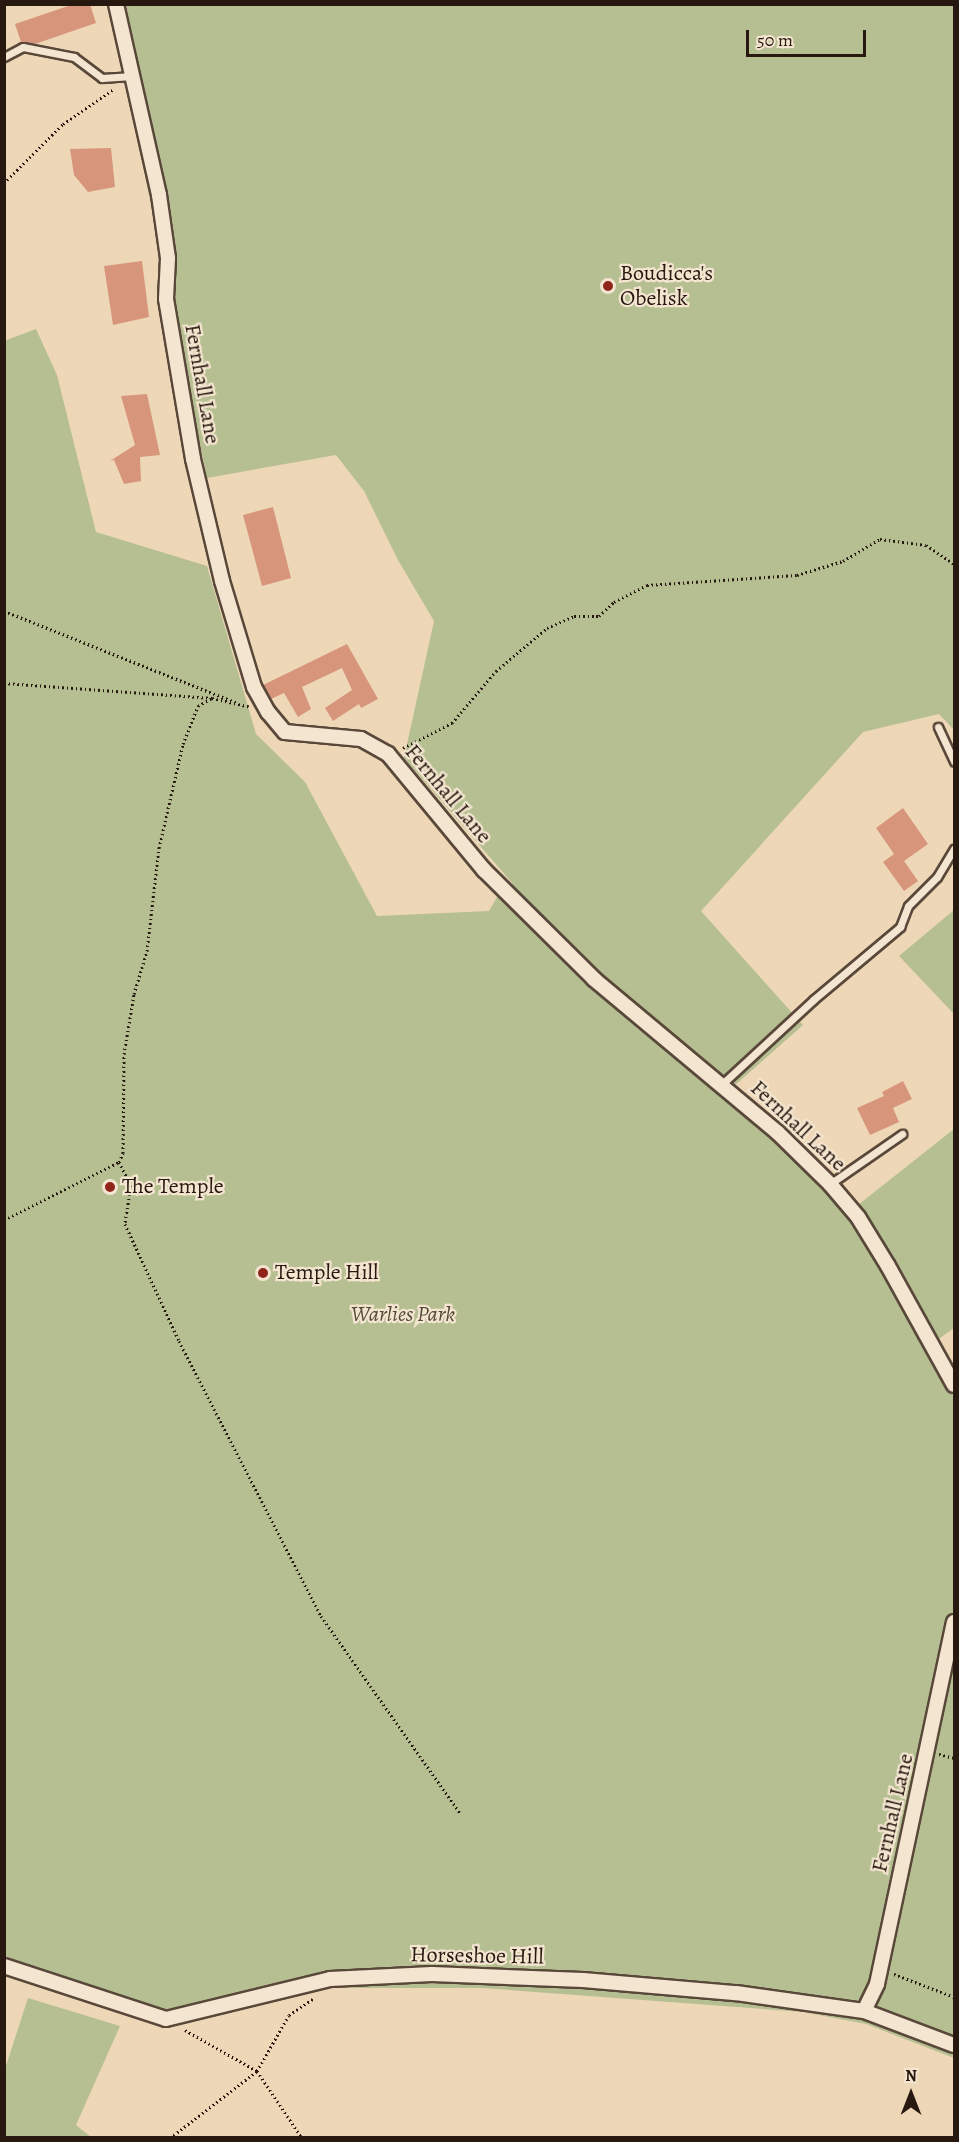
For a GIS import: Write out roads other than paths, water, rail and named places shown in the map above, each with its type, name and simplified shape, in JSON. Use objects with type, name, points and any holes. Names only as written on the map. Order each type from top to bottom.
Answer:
[{"type":"street","name":"Fernhall Lane","points":[[116,4],[159,195],[168,258],[166,299],[193,459],[222,581],[254,687],[265,707],[285,732],[361,739],[388,754],[484,870],[594,979],[722,1085],[830,1184],[858,1217],[882,1256],[954,1386]]},
{"type":"street","name":"Fernhall Lane","points":[[864,2011],[880,1969],[954,1623]]},
{"type":"street","name":"Horseshoe Hill","points":[[4,1966],[166,2019],[330,1979],[432,1974],[583,1980],[736,1992],[864,2011],[954,2045]]},
{"type":"lane","points":[[4,57],[23,47],[74,57],[102,78],[132,76]]},
{"type":"lane","points":[[938,728],[954,761]]},
{"type":"lane","points":[[722,1085],[813,1000],[900,927],[908,906],[937,877],[954,849]]},
{"type":"lane","points":[[830,1184],[902,1134]]},
{"type":"place","name":"Boudicca's Obelisk","points":[[608,286]]},
{"type":"place","name":"The Temple","points":[[110,1187]]},
{"type":"place","name":"Temple Hill","points":[[263,1273]]},
{"type":"park label","name":"Warlies Park","points":[[403,1315]]}]
